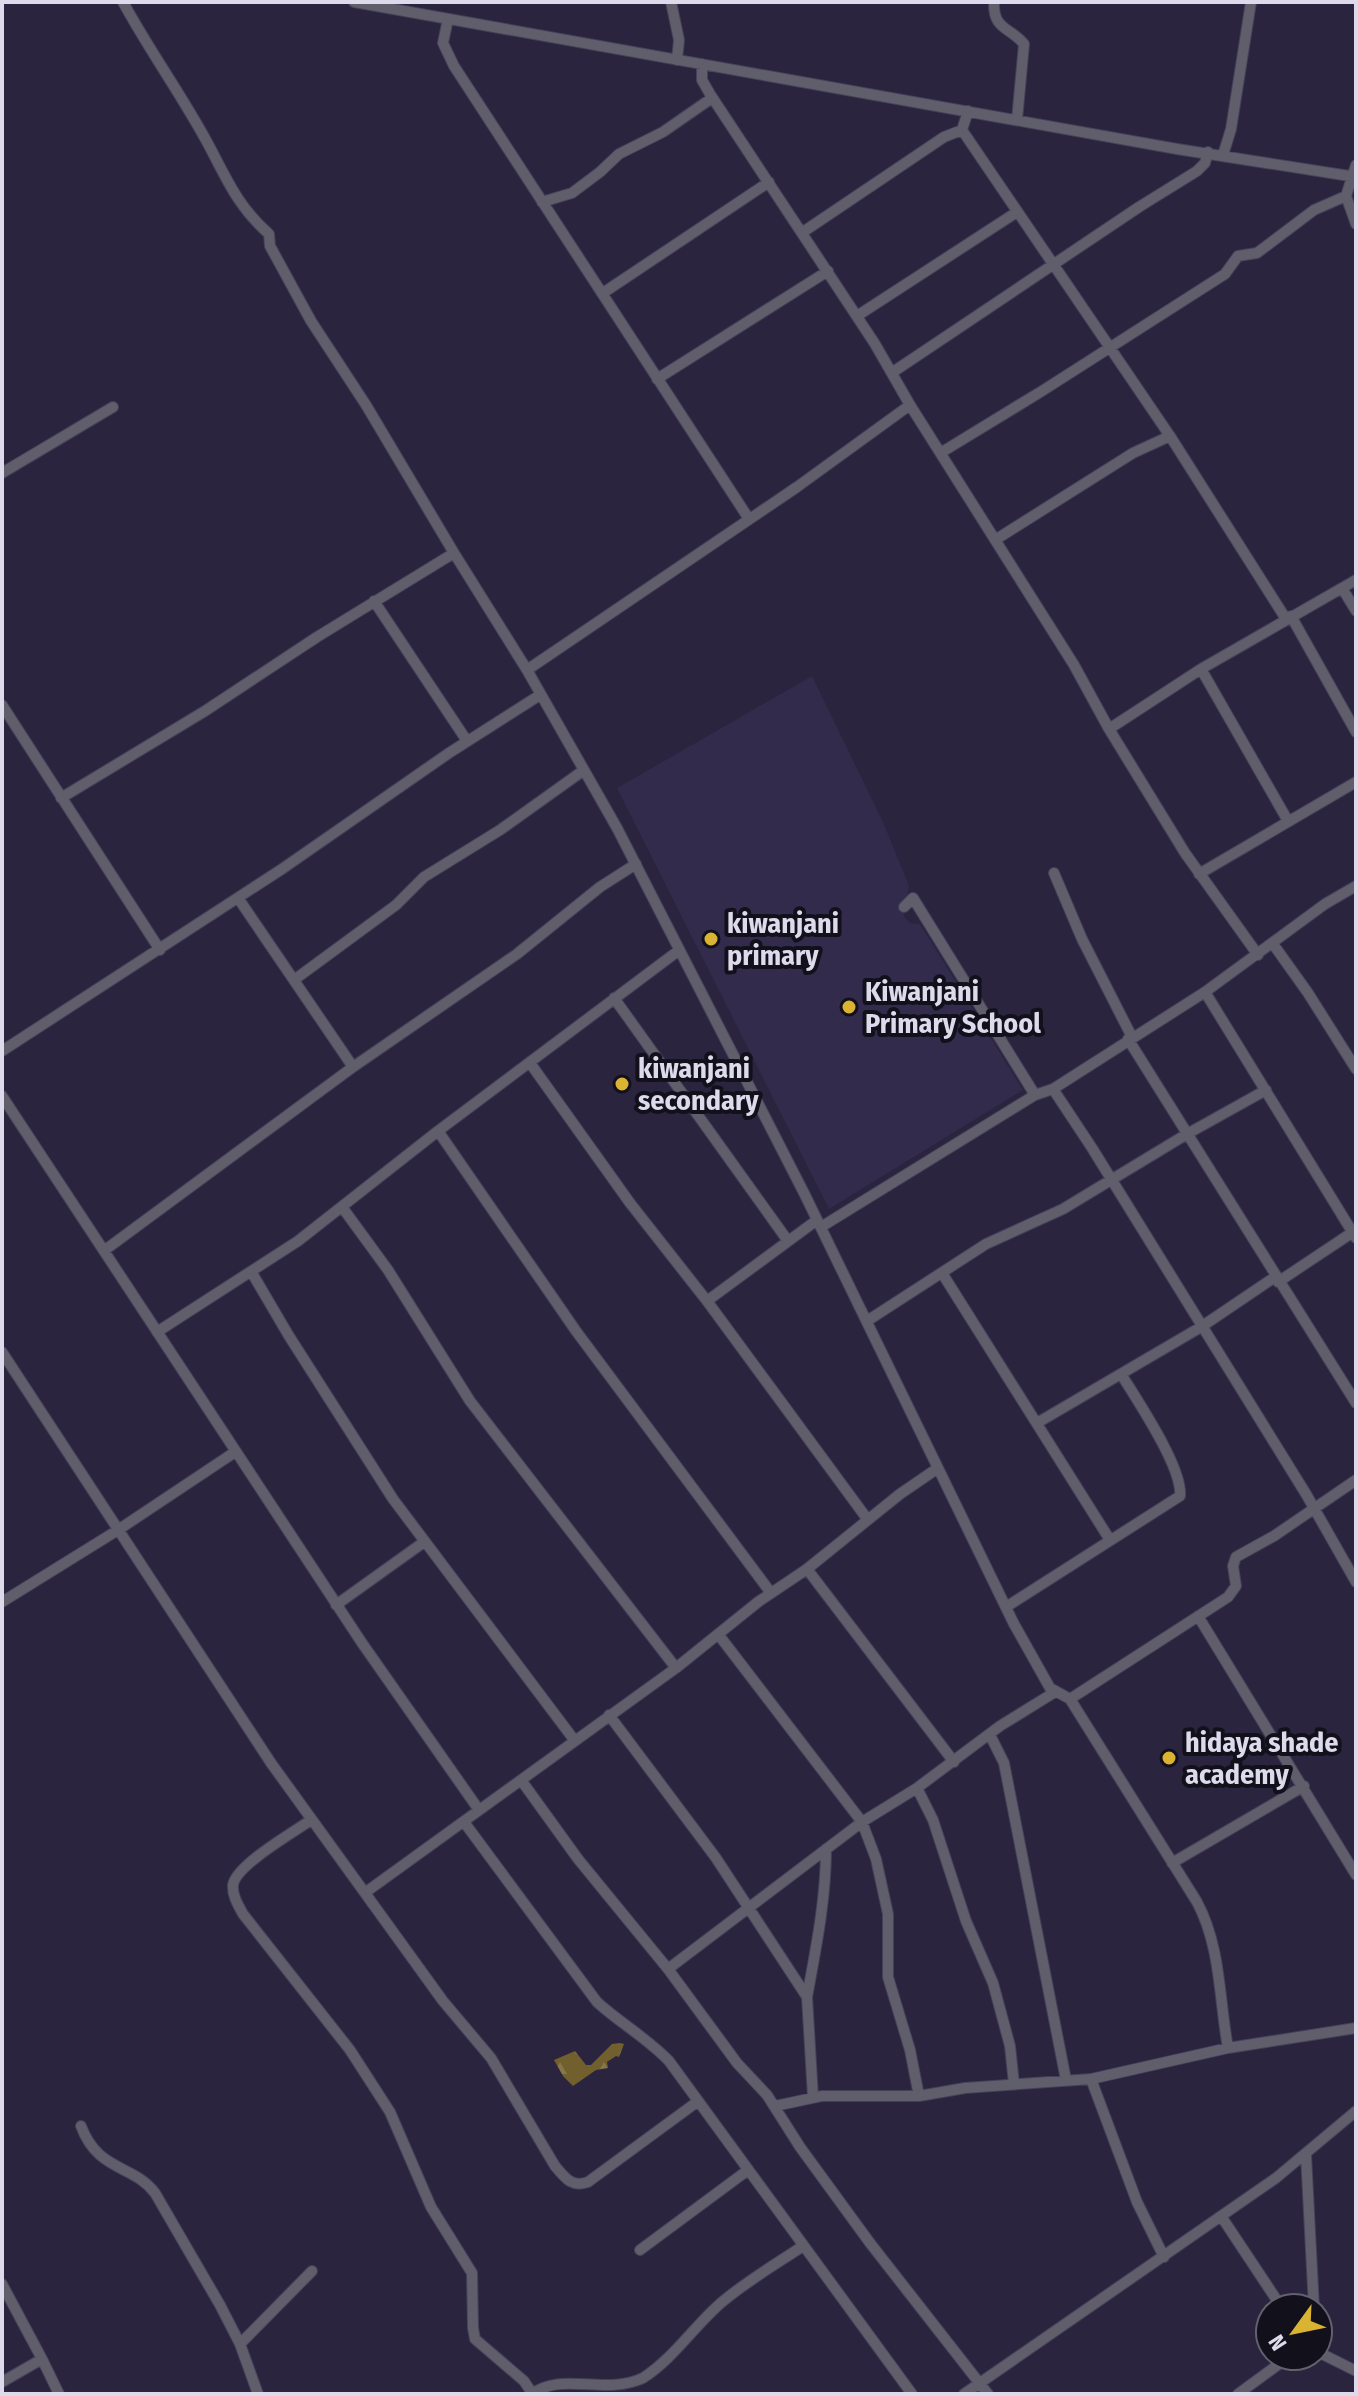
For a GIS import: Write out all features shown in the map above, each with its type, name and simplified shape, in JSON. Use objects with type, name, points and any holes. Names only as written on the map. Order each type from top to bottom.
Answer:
[{"type":"street","points":[[123,2],[206,141],[229,187],[253,220],[269,234],[270,246],[311,321],[366,405],[527,670],[636,864],[819,1224],[1035,1663],[1055,1692],[1070,1699],[1197,1902],[1211,1932],[1228,2048]]},
{"type":"street","points":[[354,2],[1177,149],[1354,173],[1346,196],[1356,224]]},
{"type":"street","points":[[671,2],[679,40],[677,60]]},
{"type":"street","points":[[994,2],[994,12],[1000,26],[1024,44],[1017,120]]},
{"type":"street","points":[[1223,155],[1231,129],[1251,2]]},
{"type":"street","points":[[448,19],[443,37],[447,54],[749,519]]},
{"type":"street","points":[[702,64],[702,80],[712,98],[893,372],[910,405],[1074,665],[1109,729],[1199,874],[1258,955]]},
{"type":"street","points":[[542,202],[572,193],[619,154],[663,132],[712,98]]},
{"type":"street","points":[[962,130],[968,111]]},
{"type":"street","points":[[962,130],[1170,436],[1289,618],[1356,732]]},
{"type":"street","points":[[803,232],[944,137],[962,130]]},
{"type":"street","points":[[893,372],[1197,171],[1205,163],[1208,152]]},
{"type":"street","points":[[603,293],[769,182]]},
{"type":"street","points":[[942,452],[1225,274],[1238,256],[1257,253],[1314,210],[1346,196]]},
{"type":"street","points":[[857,316],[1017,212]]},
{"type":"street","points":[[657,379],[828,271]]},
{"type":"street","points":[[527,670],[797,487],[910,405]]},
{"type":"street","points":[[2,473],[113,407]]},
{"type":"street","points":[[995,540],[1133,453],[1170,436]]},
{"type":"street","points":[[61,798],[454,553]]},
{"type":"street","points":[[1109,729],[1201,669],[1356,580]]},
{"type":"street","points":[[1342,588],[1356,611]]},
{"type":"street","points":[[374,601],[467,741]]},
{"type":"street","points":[[1201,669],[1288,821]]},
{"type":"street","points":[[2,1051],[160,950],[467,741],[540,695]]},
{"type":"street","points":[[2,705],[160,950]]},
{"type":"street","points":[[294,980],[396,905],[424,877],[500,830],[584,770]]},
{"type":"street","points":[[1199,874],[1356,782]]},
{"type":"street","points":[[105,1250],[353,1067],[517,954],[600,887],[636,864]]},
{"type":"street","points":[[1054,873],[1130,1038],[1356,1403]]},
{"type":"street","points":[[707,1301],[788,1241],[1035,1095],[1053,1089],[1205,992],[1325,904],[1356,886]]},
{"type":"street","points":[[238,898],[353,1067]]},
{"type":"street","points":[[904,907],[913,898],[1035,1095]]},
{"type":"street","points":[[1273,944],[1356,1069]]},
{"type":"street","points":[[157,1332],[252,1273],[678,951]]},
{"type":"street","points":[[1037,1423],[1355,1233],[1205,992]]},
{"type":"street","points":[[614,998],[788,1241]]},
{"type":"street","points":[[530,1063],[630,1203],[707,1301],[868,1520]]},
{"type":"street","points":[[1053,1089],[1315,1508],[1356,1582]]},
{"type":"street","points":[[867,1321],[986,1244],[1063,1209],[1266,1090]]},
{"type":"street","points":[[2,1096],[336,1605],[479,1810]]},
{"type":"street","points":[[438,1131],[576,1331],[771,1593]]},
{"type":"street","points":[[342,1207],[388,1270],[470,1401],[676,1668]]},
{"type":"street","points":[[252,1273],[296,1347],[424,1542],[575,1741]]},
{"type":"street","points":[[942,1273],[1110,1540]]},
{"type":"street","points":[[2,1352],[311,1820],[443,2001],[491,2058],[555,2166],[567,2180],[580,2185],[588,2182],[697,2102]]},
{"type":"street","points":[[1006,1607],[1173,1503],[1181,1493],[1174,1467],[1121,1374]]},
{"type":"street","points":[[2,1602],[235,1452]]},
{"type":"street","points":[[366,1892],[676,1668],[938,1468]]},
{"type":"street","points":[[1070,1699],[1234,1590],[1233,1566],[1236,1557],[1356,1480]]},
{"type":"street","points":[[336,1605],[424,1542]]},
{"type":"street","points":[[807,1569],[954,1762]]},
{"type":"street","points":[[1198,1616],[1356,1875]]},
{"type":"street","points":[[718,1634],[862,1822],[876,1859],[888,1914],[888,1977],[910,2050],[919,2096]]},
{"type":"street","points":[[668,1969],[862,1822],[917,1788],[1055,1692]]},
{"type":"street","points":[[609,1715],[716,1858],[807,1997]]},
{"type":"street","points":[[990,1735],[1004,1763],[1066,2080]]},
{"type":"street","points":[[521,1780],[578,1859],[668,1969],[737,2063],[775,2106],[800,2147],[870,2243],[988,2394]]},
{"type":"street","points":[[1172,1863],[1304,1786]]},
{"type":"street","points":[[917,1788],[933,1820],[966,1921],[993,1983],[1010,2046],[1014,2084]]},
{"type":"street","points":[[311,1820],[241,1870],[233,1887],[235,1899],[243,1914],[350,2050],[390,2112],[431,2207],[472,2273],[475,2339],[524,2381],[532,2394],[542,2387],[556,2385],[596,2390],[622,2388],[644,2378],[721,2302],[803,2246]]},
{"type":"street","points":[[464,1822],[584,1987],[615,2019],[658,2050],[912,2394]]},
{"type":"street","points":[[813,2097],[807,1997],[823,1906],[826,1849]]},
{"type":"street","points":[[775,2106],[813,2097],[919,2096],[1014,2084],[1091,2079],[1228,2048],[1356,2028]]},
{"type":"street","points":[[1091,2079],[1137,2202],[1164,2257]]},
{"type":"street","points":[[964,2394],[1306,2155],[1356,2111]]},
{"type":"street","points":[[81,2126],[89,2144],[104,2159],[149,2185],[155,2193],[214,2293],[240,2344],[258,2394]]},
{"type":"street","points":[[1306,2155],[1313,2292]]},
{"type":"street","points":[[640,2250],[748,2170]]},
{"type":"street","points":[[1221,2216],[1271,2292]]},
{"type":"street","points":[[240,2344],[312,2271]]},
{"type":"street","points":[[2,2284],[59,2394]]},
{"type":"street","points":[[2,2382],[42,2359]]},
{"type":"street","points":[[1334,2360],[1356,2371]]},
{"type":"street","points":[[1238,2394],[1268,2372]]},
{"type":"street","points":[[556,2385],[564,2394]]},
{"type":"shaded area","name":"Kiwanjani Primary School","points":[[812,676],[883,822],[909,886],[904,916],[910,923],[920,924],[1023,1090],[829,1209],[617,788]]},
{"type":"green space","points":[[612,2044],[624,2044],[619,2057],[607,2062],[608,2068],[596,2070],[573,2086],[554,2060],[575,2051],[586,2065],[591,2065]]},
{"type":"place","name":"kiwanjani primary","points":[[711,939]]},
{"type":"place","name":"Kiwanjani Primary School","points":[[849,1007]]},
{"type":"place","name":"kiwanjani secondary","points":[[622,1084]]},
{"type":"place","name":"hidaya shade academy","points":[[1169,1758]]}]
